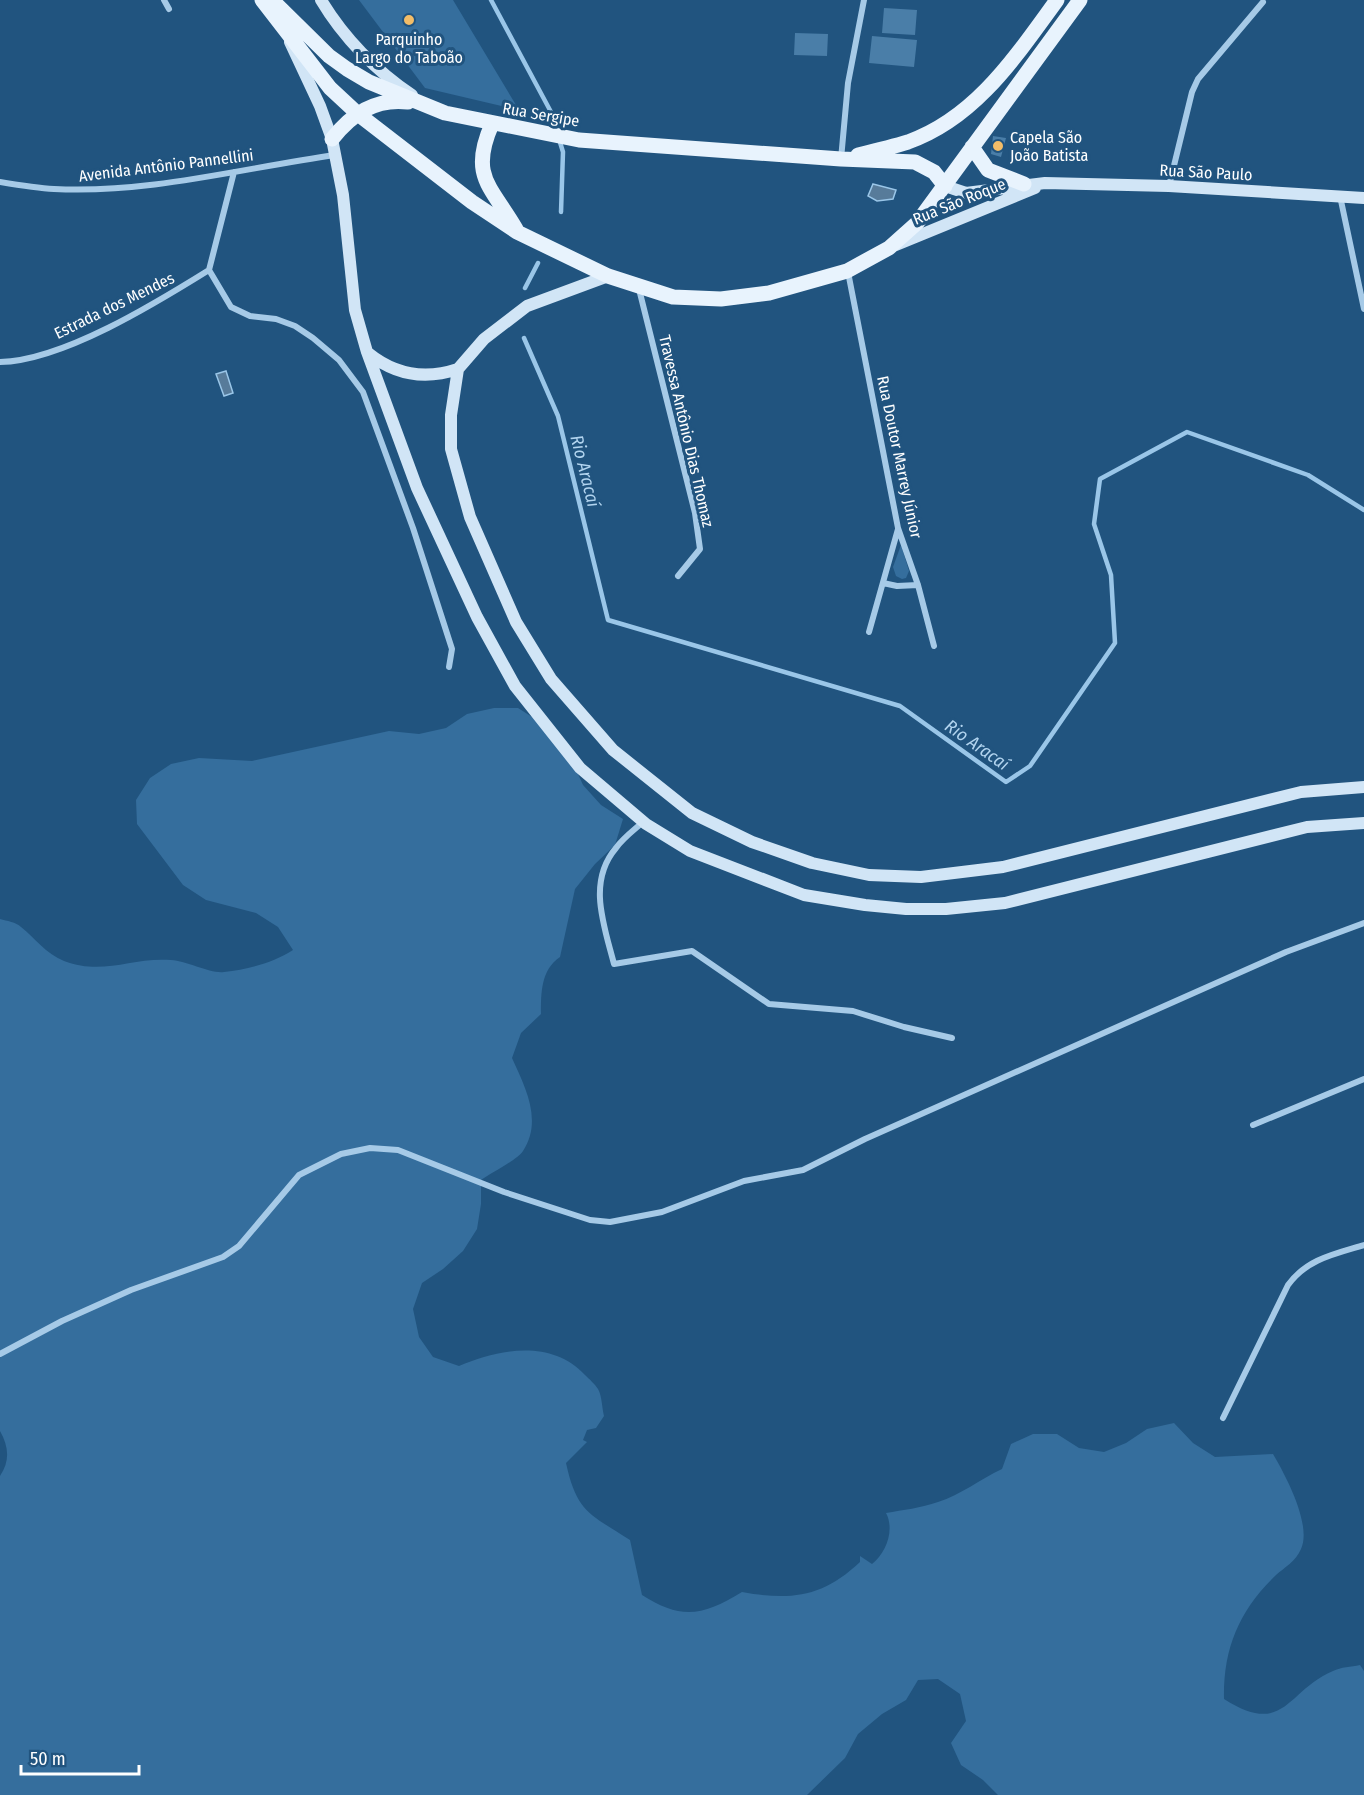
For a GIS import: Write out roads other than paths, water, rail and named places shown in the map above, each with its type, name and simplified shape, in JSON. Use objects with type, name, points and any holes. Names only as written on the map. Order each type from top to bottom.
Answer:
[{"type":"main road","points":[[262,0],[330,88],[358,114],[472,202],[517,232],[608,276],[638,286],[673,297],[721,299],[769,293],[847,272],[889,248],[917,223],[1080,0]]},
{"type":"main road","name":"Rua Sergipe","points":[[272,0],[329,56],[347,69],[427,106],[492,124],[579,140],[841,159],[915,162],[934,172],[945,186]]},
{"type":"main road","points":[[321,0],[336,26],[392,82],[427,106]]},
{"type":"main road","points":[[841,159],[909,142],[942,125],[969,106],[1017,55],[1057,0]]},
{"type":"main road","points":[[284,30],[320,106],[332,139],[343,195],[355,310],[367,352],[417,488],[477,617],[515,686],[580,768],[644,822],[690,851],[804,895],[906,909],[946,909],[1005,903],[1307,827],[1364,824]]},
{"type":"main road","points":[[332,139],[343,125],[373,104],[394,101],[427,106]]},
{"type":"main road","points":[[492,124],[485,139],[481,168],[486,182],[517,232]]},
{"type":"main road","points":[[972,147],[988,170],[1024,184]]},
{"type":"main road","name":"Rua São Paulo","points":[[1046,183],[1170,186],[1364,198]]},
{"type":"main road","name":"Rua São Roque","points":[[945,186],[966,193],[1046,183]]},
{"type":"main road","name":"Rua São Roque","points":[[889,248],[1046,183]]},
{"type":"main road","points":[[608,276],[526,306],[484,339],[458,369],[451,415],[451,449],[470,517],[516,622],[551,679],[613,750],[692,813],[752,842],[812,863],[869,875],[921,877],[961,874],[1003,867],[1301,792],[1364,787]]},
{"type":"main road","points":[[367,352],[387,367],[410,374],[434,375],[458,369]]},
{"type":"street","points":[[164,0],[169,9]]},
{"type":"street","points":[[841,159],[848,83],[864,0]]},
{"type":"street","points":[[1170,186],[1192,92],[1198,79],[1263,2]]},
{"type":"street","name":"Avenida Antônio Pannellini","points":[[0,182],[54,189],[91,189],[234,172],[335,155]]},
{"type":"street","points":[[234,172],[209,270],[231,307],[250,316],[276,319],[295,326],[339,360],[363,392],[413,528],[452,649],[448,667]]},
{"type":"street","points":[[1340,195],[1364,309]]},
{"type":"street","name":"Estrada dos Mendes","points":[[0,362],[16,362],[83,338],[164,299],[209,270]]},
{"type":"street","name":"Rua Doutor Marrey Júnior","points":[[847,272],[898,528],[918,585],[934,646]]},
{"type":"street","name":"Travessa Antônio Dias Thomaz","points":[[638,286],[700,549],[678,576]]},
{"type":"street","points":[[869,632],[898,528]]},
{"type":"street","points":[[883,583],[897,586],[918,585]]},
{"type":"street","points":[[644,822],[616,848],[600,874],[600,910],[614,964],[692,951],[770,1004],[853,1011],[904,1027],[952,1038]]},
{"type":"street","points":[[0,1354],[62,1321],[131,1290],[223,1257],[239,1246],[299,1175],[340,1154],[370,1148],[398,1150],[504,1192],[590,1220],[630,1220],[662,1212],[744,1181],[803,1170],[865,1139],[1286,952],[1364,923]]},
{"type":"street","points":[[1253,1125],[1364,1079]]},
{"type":"street","points":[[1223,1418],[1288,1285],[1297,1273],[1315,1260],[1364,1245]]},
{"type":"waterway","name":"Rio Aracaí","points":[[491,0],[551,112],[557,131]]},
{"type":"waterway","name":"Rio Aracaí","points":[[559,139],[563,152],[561,212]]},
{"type":"waterway","name":"Rio Aracaí","points":[[525,288],[538,263]]},
{"type":"waterway","name":"Rio Aracaí","points":[[524,338],[558,416],[608,620],[900,706],[1006,782],[1030,766],[1115,643],[1111,575],[1094,524],[1100,479],[1187,432],[1308,475],[1364,510]]},
{"type":"place","name":"Parquinho Largo do Taboão","points":[[409,20]]},
{"type":"place","name":"Capela São João Batista","points":[[998,146]]}]
